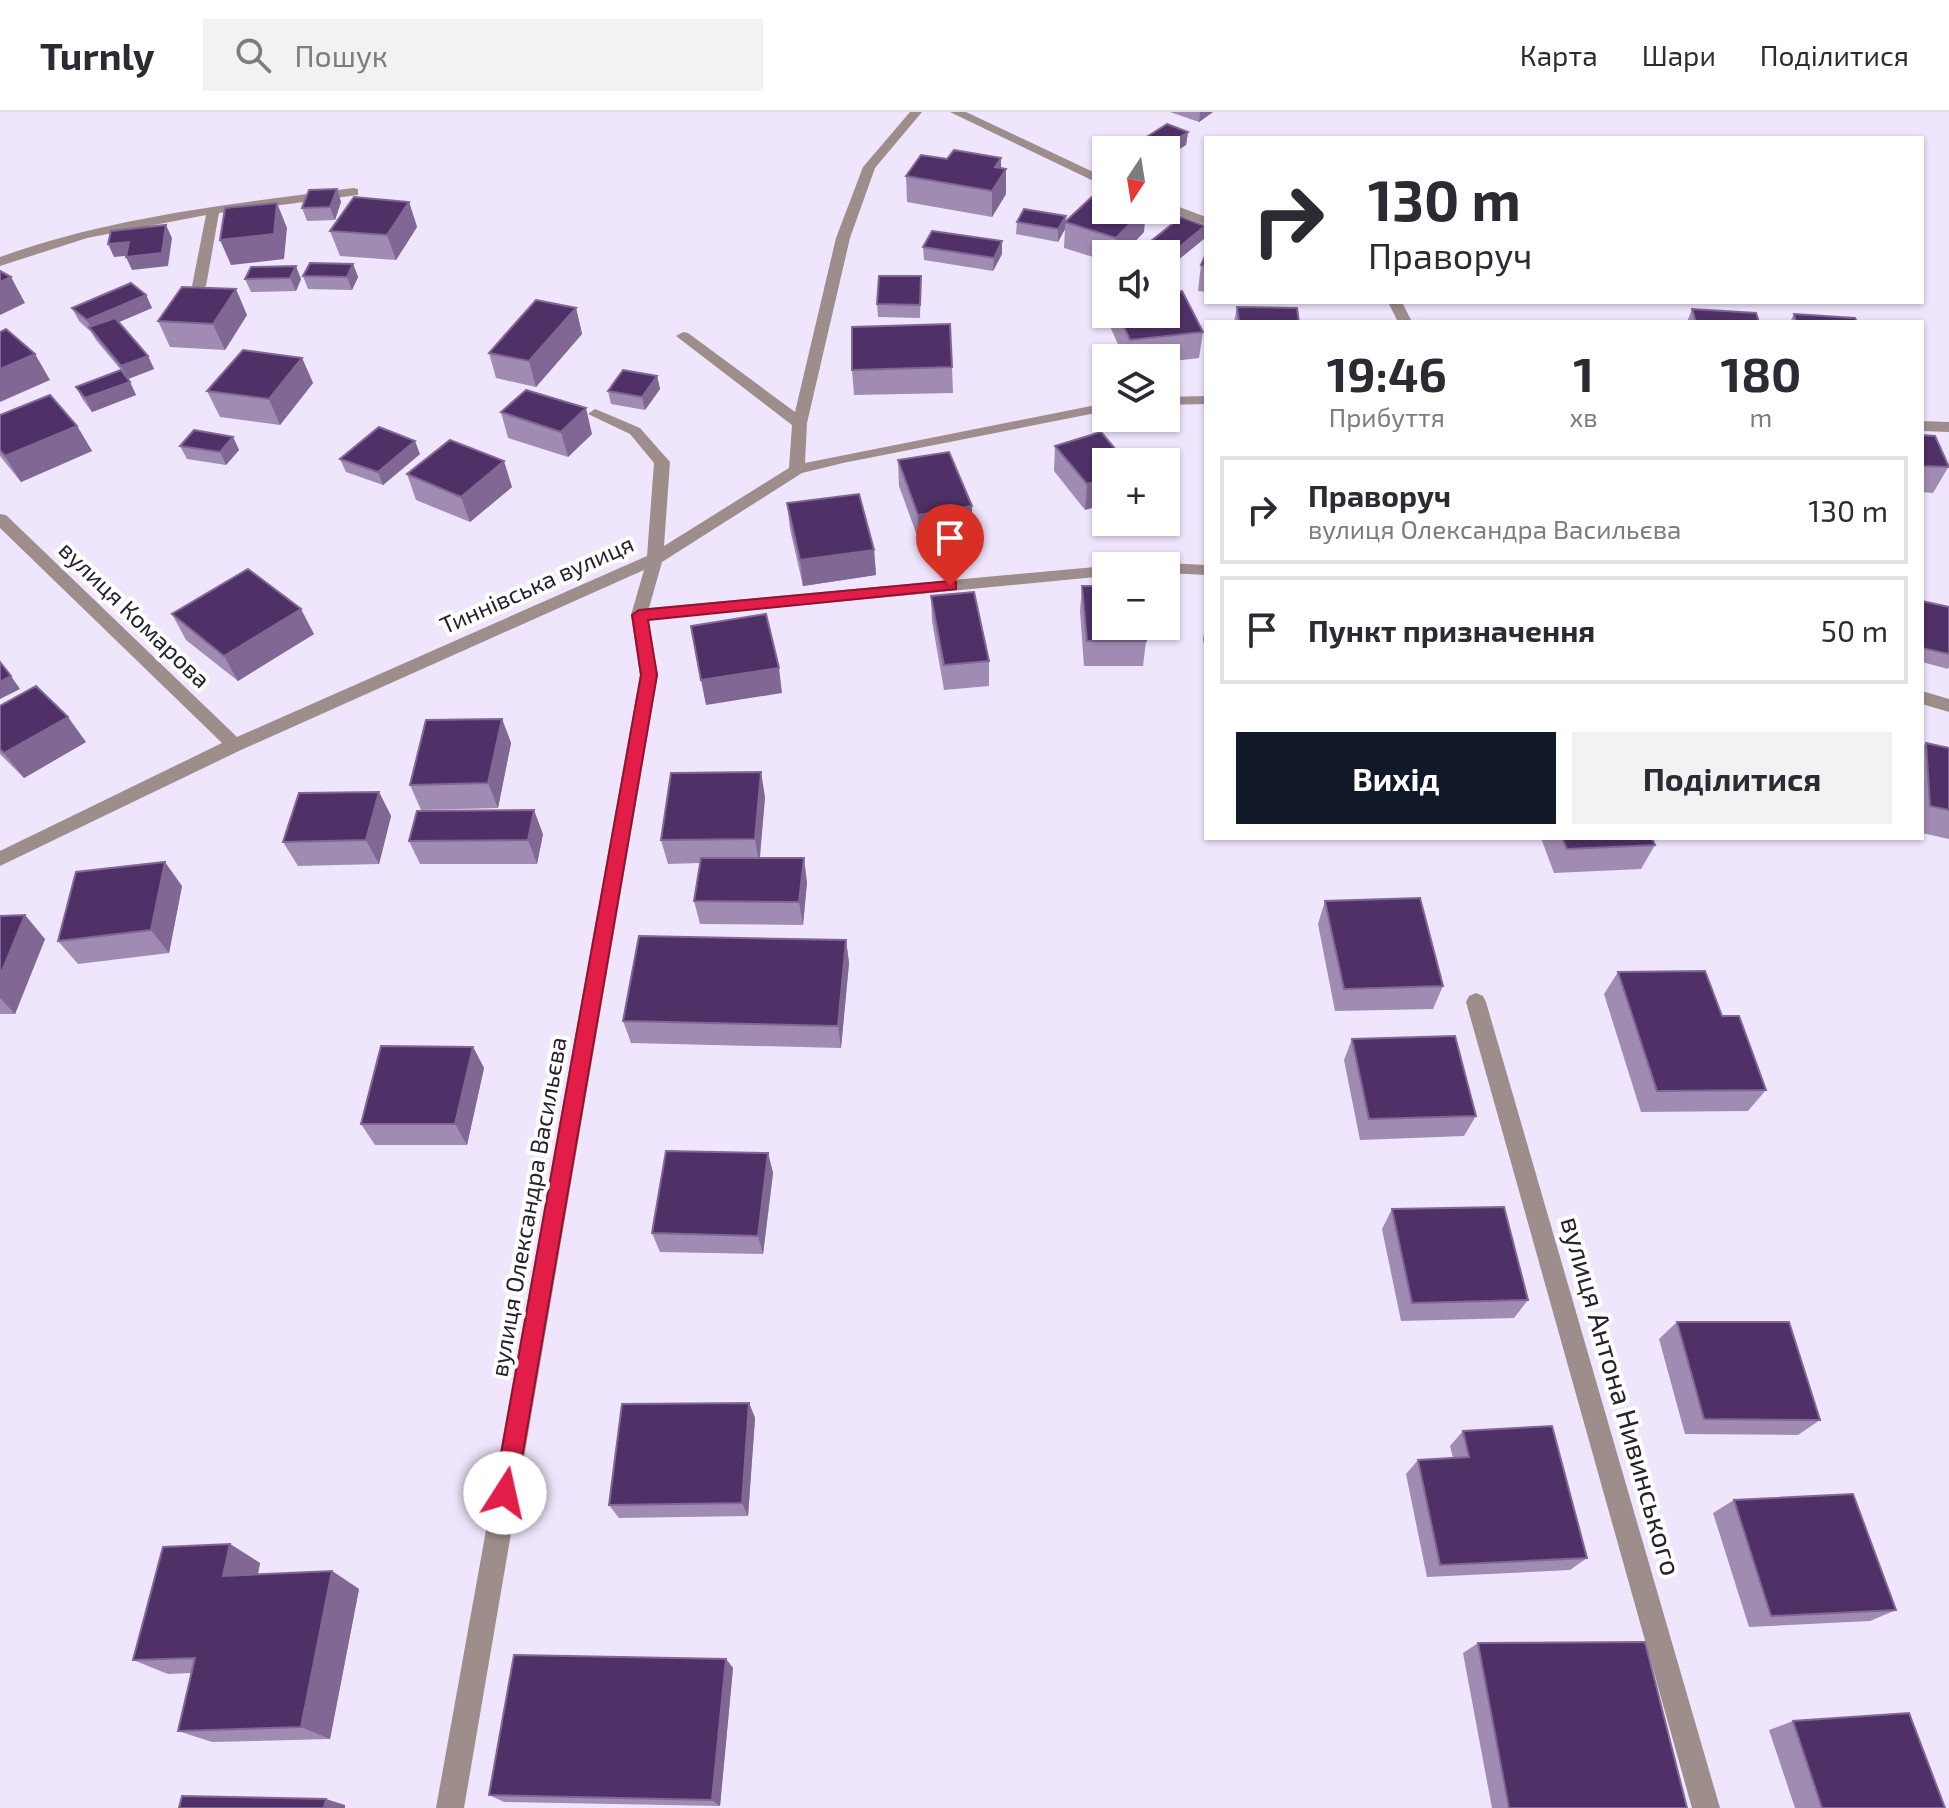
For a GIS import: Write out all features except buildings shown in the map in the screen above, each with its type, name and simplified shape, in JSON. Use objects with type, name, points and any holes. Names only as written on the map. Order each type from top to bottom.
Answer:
[{"type":"street","points":[[797,470],[800,423],[843,238],[869,167],[916,112]]},
{"type":"street","points":[[956,112],[1092,176]]},
{"type":"street","points":[[0,262],[48,245],[213,211],[353,192]]},
{"type":"street","points":[[199,286],[213,211]]},
{"type":"street","points":[[1180,211],[1204,220]]},
{"type":"street","points":[[683,336],[800,423]]},
{"type":"street","points":[[1180,401],[1204,400]]},
{"type":"street","name":"Тиннівська вулиця","points":[[0,859],[235,745],[655,559],[797,470],[842,458],[1092,410]]},
{"type":"street","name":"вулиця Олександра Васильєва","points":[[450,1808],[649,675],[639,615],[655,559],[662,462],[635,431],[595,414]]},
{"type":"street","points":[[1924,426],[1949,427]]},
{"type":"street","name":"вулиця Комарова","points":[[4,529],[235,745]]},
{"type":"street","points":[[1180,569],[1204,570]]},
{"type":"street","points":[[639,615],[1092,572]]},
{"type":"street","points":[[1924,698],[1949,706]]},
{"type":"street","name":"вулиця Антона Нивинського","points":[[1476,1002],[1706,1808]]},
{"type":"route","points":[[505,1493],[649,675],[639,615],[950,586]]}]
